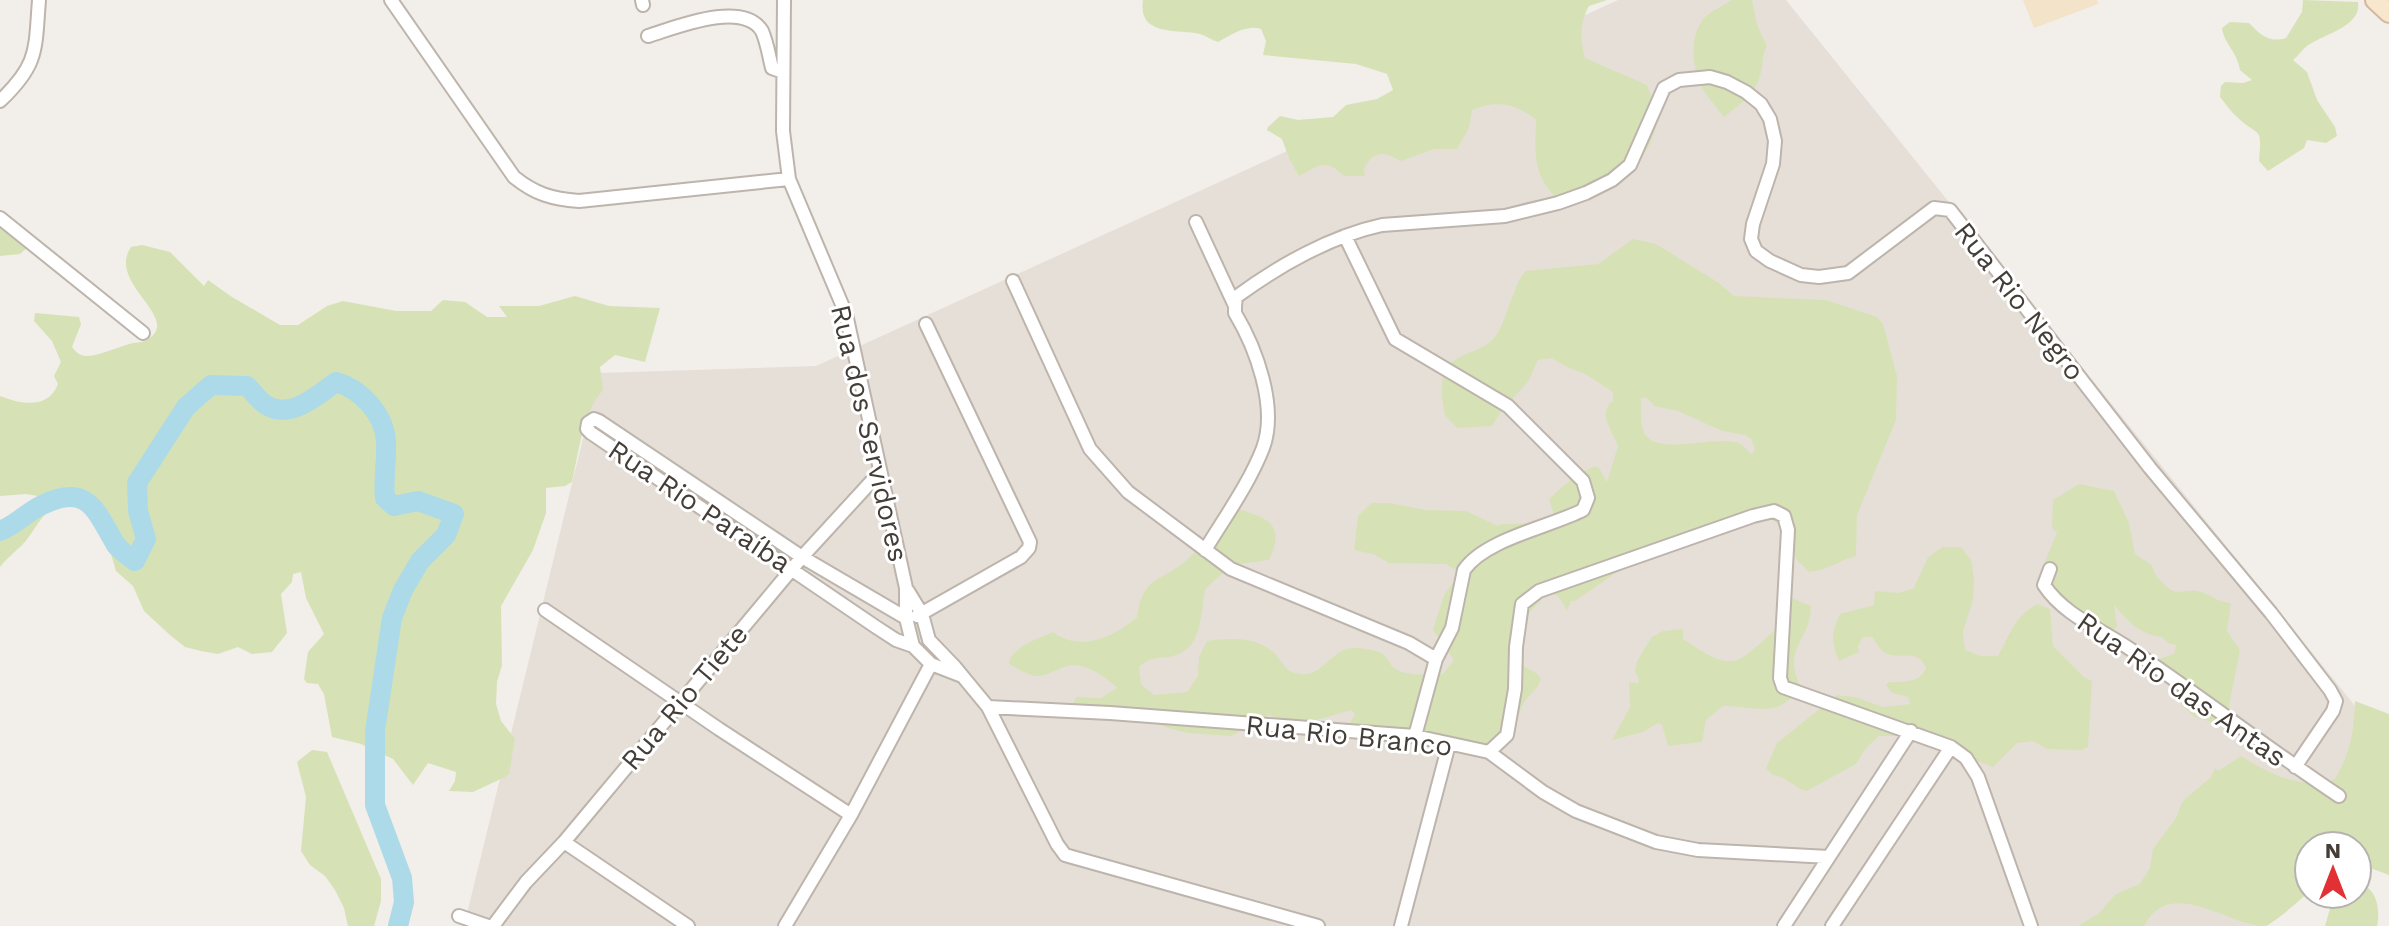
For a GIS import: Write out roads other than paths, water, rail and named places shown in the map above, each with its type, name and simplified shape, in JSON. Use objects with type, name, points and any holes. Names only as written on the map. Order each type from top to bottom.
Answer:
[{"type":"main road","points":[[2375,0],[2389,13]]},
{"type":"street","points":[[0,101],[31,65],[36,47],[39,0]]},
{"type":"street","points":[[391,0],[514,177],[534,192],[554,199],[579,201],[789,179]]},
{"type":"street","name":"Rua dos Servidores","points":[[784,0],[783,131],[789,179],[846,314],[906,588],[906,618],[913,646]]},
{"type":"street","points":[[648,36],[717,13],[739,12],[752,19],[761,30],[772,68],[783,72]]},
{"type":"street","name":"Rua Rio Negro","points":[[1235,306],[1236,297],[1257,281],[1345,236],[1382,225],[1505,216],[1558,203],[1612,180],[1630,165],[1664,88],[1679,80],[1710,77],[1727,82],[1761,104],[1770,119],[1775,141],[1768,186],[1753,224],[1751,239],[1756,251],[1770,261],[1801,275],[1819,277],[1848,273],[1934,208],[1950,210],[2150,468],[2271,613],[2330,690],[2336,701],[2333,711],[2295,767]]},
{"type":"street","points":[[0,218],[143,333]]},
{"type":"street","points":[[1196,222],[1254,350],[1262,378],[1267,428],[1264,445],[1254,468],[1205,550]]},
{"type":"street","points":[[1345,236],[1395,339],[1508,406],[1575,471],[1588,491],[1583,510],[1490,548],[1464,570],[1452,628],[1436,659],[1415,736]]},
{"type":"street","points":[[1013,281],[1090,449],[1128,492],[1231,569],[1409,643],[1436,659]]},
{"type":"street","points":[[906,618],[922,614],[1021,557],[1030,542],[926,324]]},
{"type":"street","name":"Rua Rio Paraíba","points":[[906,618],[802,557],[599,421],[594,419],[588,423],[587,429],[591,433],[876,627],[896,640],[913,646],[931,664]]},
{"type":"street","name":"Rua Rio Tiete","points":[[491,926],[802,557],[880,472]]},
{"type":"street","points":[[1489,752],[1507,735],[1515,689],[1516,647],[1522,604],[1539,591],[1774,511],[1784,516],[1788,530],[1780,678],[1783,687],[1911,731],[1951,747],[1966,758],[1978,777],[2031,926]]},
{"type":"street","name":"Rua Rio das Antas","points":[[2050,569],[2044,585],[2068,611],[2127,647],[2339,796]]},
{"type":"street","name":"Rua dos Servidores","points":[[906,588],[922,614],[929,640]]},
{"type":"street","points":[[545,610],[851,815]]},
{"type":"street","points":[[913,646],[929,640],[988,707],[1065,855],[1318,926]]},
{"type":"street","points":[[785,926],[851,815],[931,664],[962,676]]},
{"type":"street","name":"Rua Rio Branco","points":[[988,707],[1415,736],[1489,752],[1543,792],[1576,811],[1656,842],[1728,853],[1829,857]]},
{"type":"street","points":[[1784,926],[1911,731]]},
{"type":"street","points":[[1401,926],[1449,744]]},
{"type":"street","points":[[1832,926],[1951,747]]},
{"type":"street","points":[[564,842],[688,926]]},
{"type":"street","points":[[459,916],[491,926]]},
{"type":"waterway","points":[[0,531],[42,505],[58,499],[81,499],[96,512],[116,545],[135,561],[146,539],[138,511],[137,483],[186,407],[211,385],[247,386],[266,405],[284,410],[303,404],[336,382],[354,390],[370,404],[381,421],[386,441],[385,498],[394,506],[418,501],[454,514],[446,535],[420,561],[403,590],[392,618],[375,731],[375,805],[402,878],[404,902],[398,926]]}]
